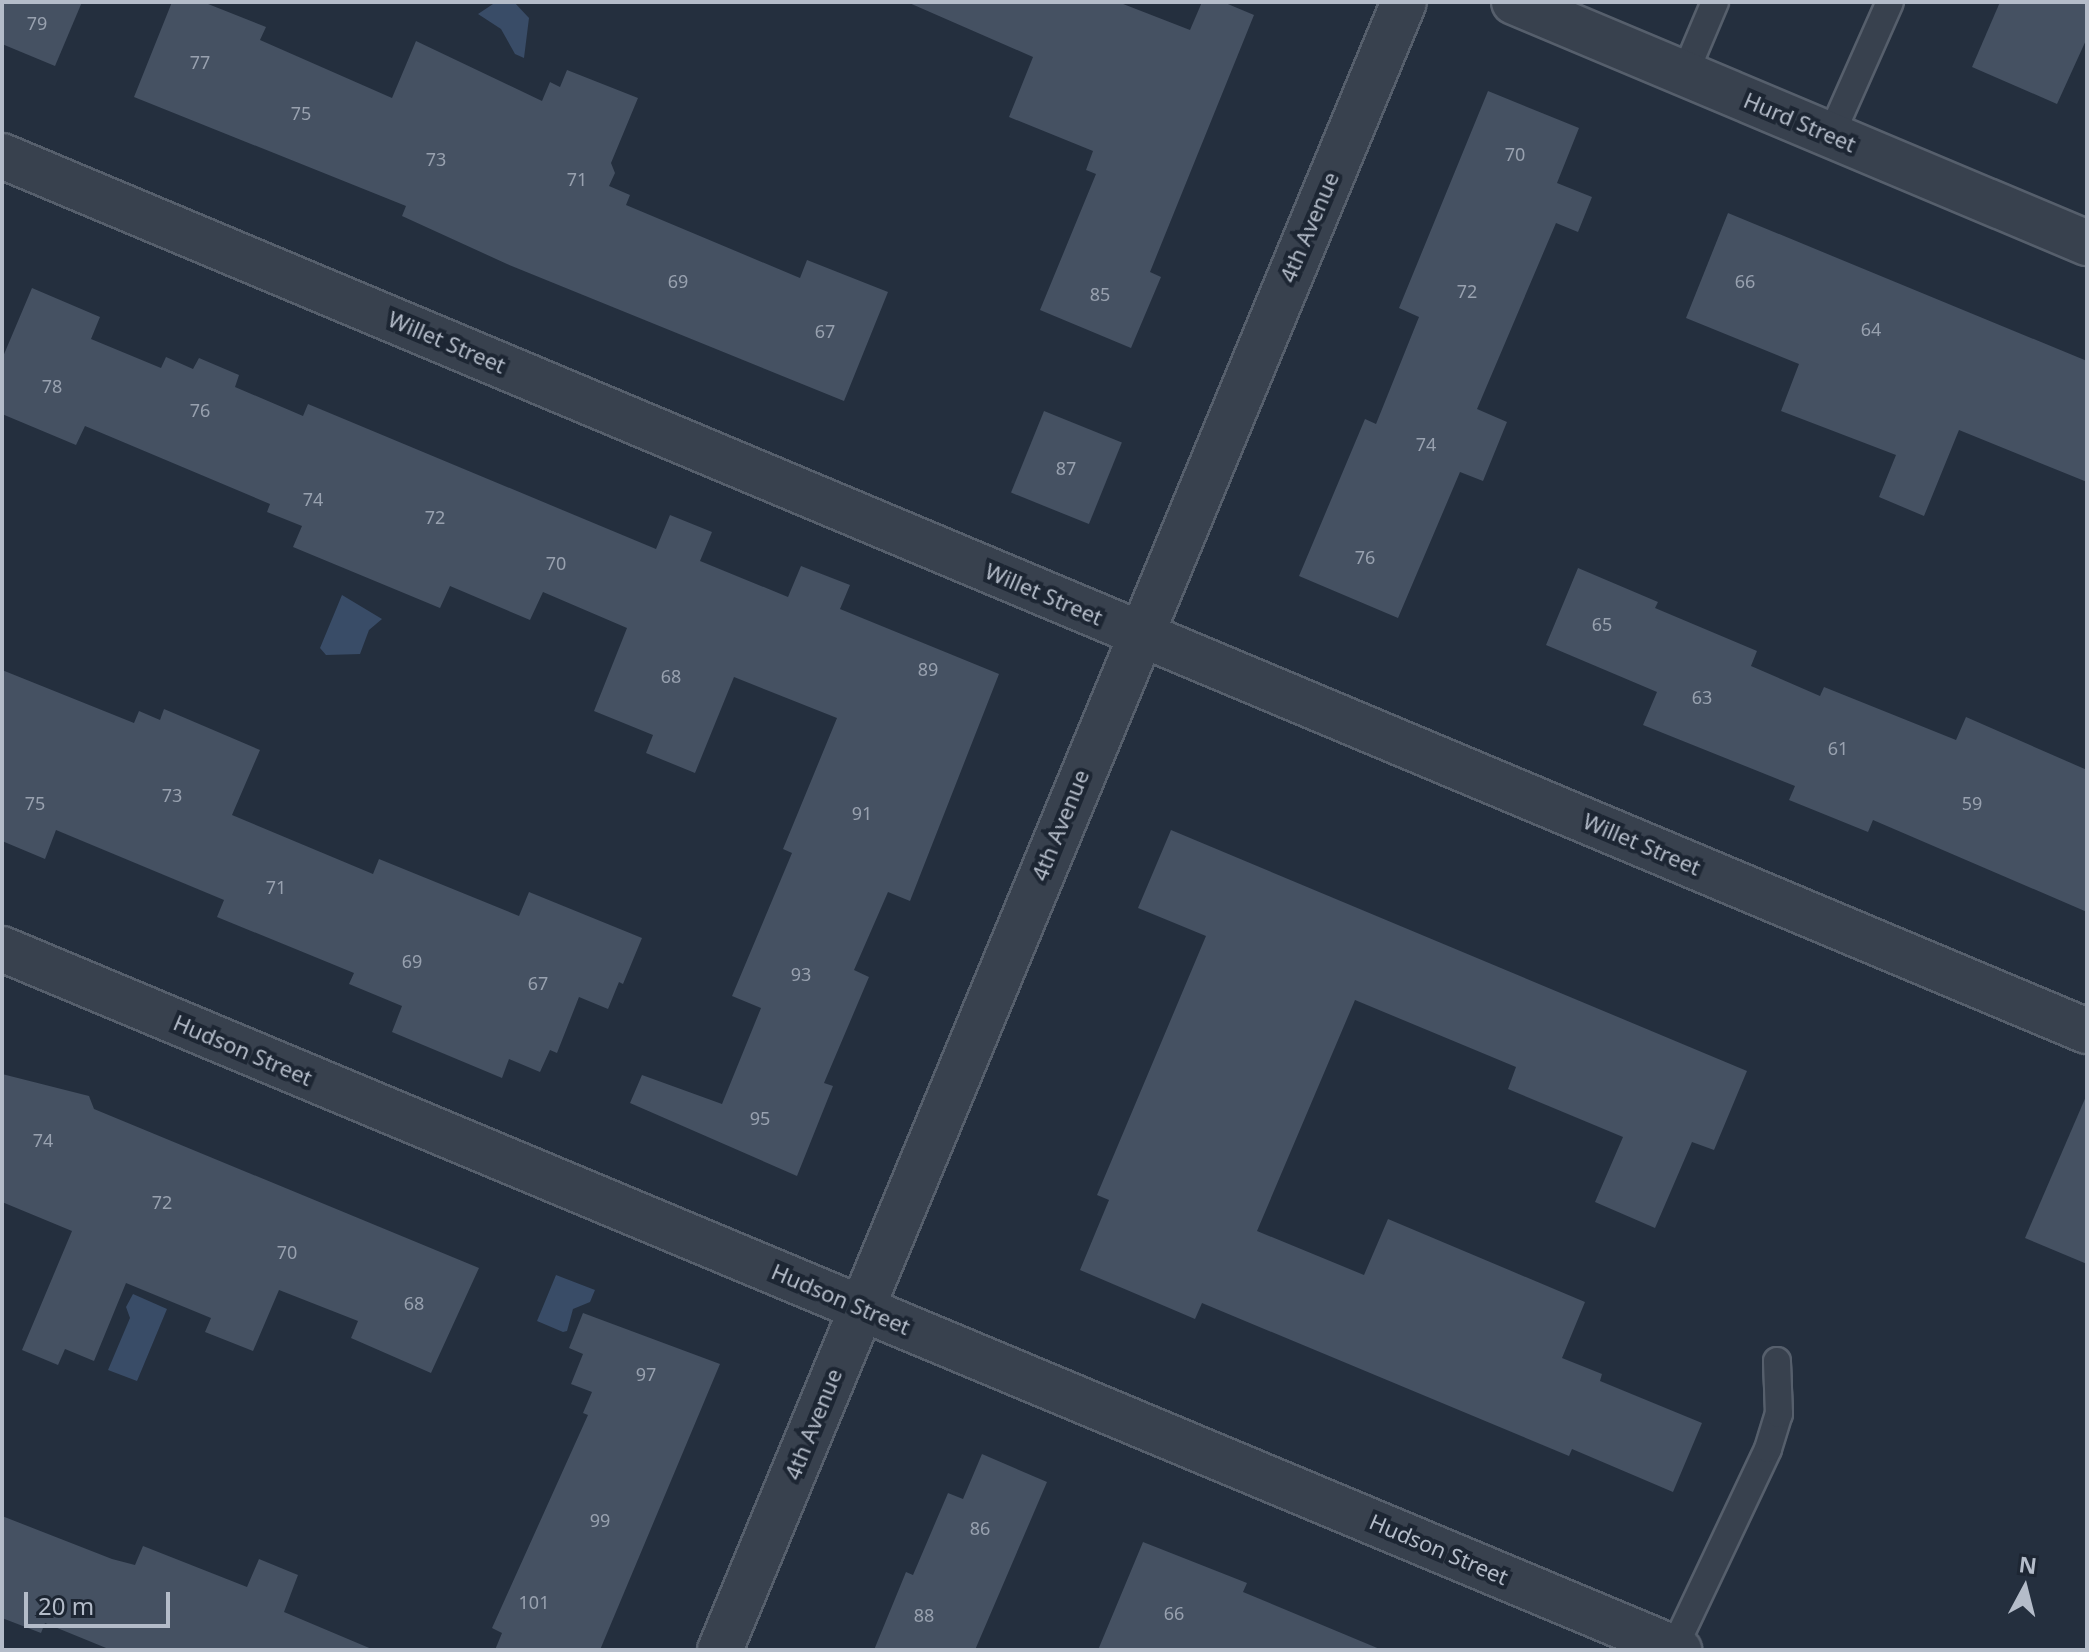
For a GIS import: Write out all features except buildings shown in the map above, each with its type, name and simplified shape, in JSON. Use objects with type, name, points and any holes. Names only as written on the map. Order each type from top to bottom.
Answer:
[{"type":"street","name":"4th Avenue","points":[[720,1650],[1139,634],[1404,2]]},
{"type":"street","name":"Hurd Street","points":[[1514,2],[2087,243]]},
{"type":"street","name":"Willet Street","points":[[2,156],[2087,1031]]},
{"type":"street","name":"Hudson Street","points":[[2,949],[1676,1649]]},
{"type":"lane","points":[[1685,73],[1715,2]]},
{"type":"lane","points":[[1831,135],[1890,2]]},
{"type":"lane","points":[[1676,1649],[1768,1449],[1779,1414],[1777,1361]]},
{"type":"water","points":[[496,2],[514,2],[529,18],[524,58],[515,54],[501,29],[478,14]]},
{"type":"water","points":[[342,595],[382,619],[369,630],[360,654],[326,655],[320,648]]},
{"type":"water","points":[[556,1275],[595,1290],[590,1302],[573,1309],[567,1331],[563,1332],[537,1321]]},
{"type":"water","points":[[133,1294],[167,1309],[137,1381],[108,1370],[130,1318],[126,1307]]}]
